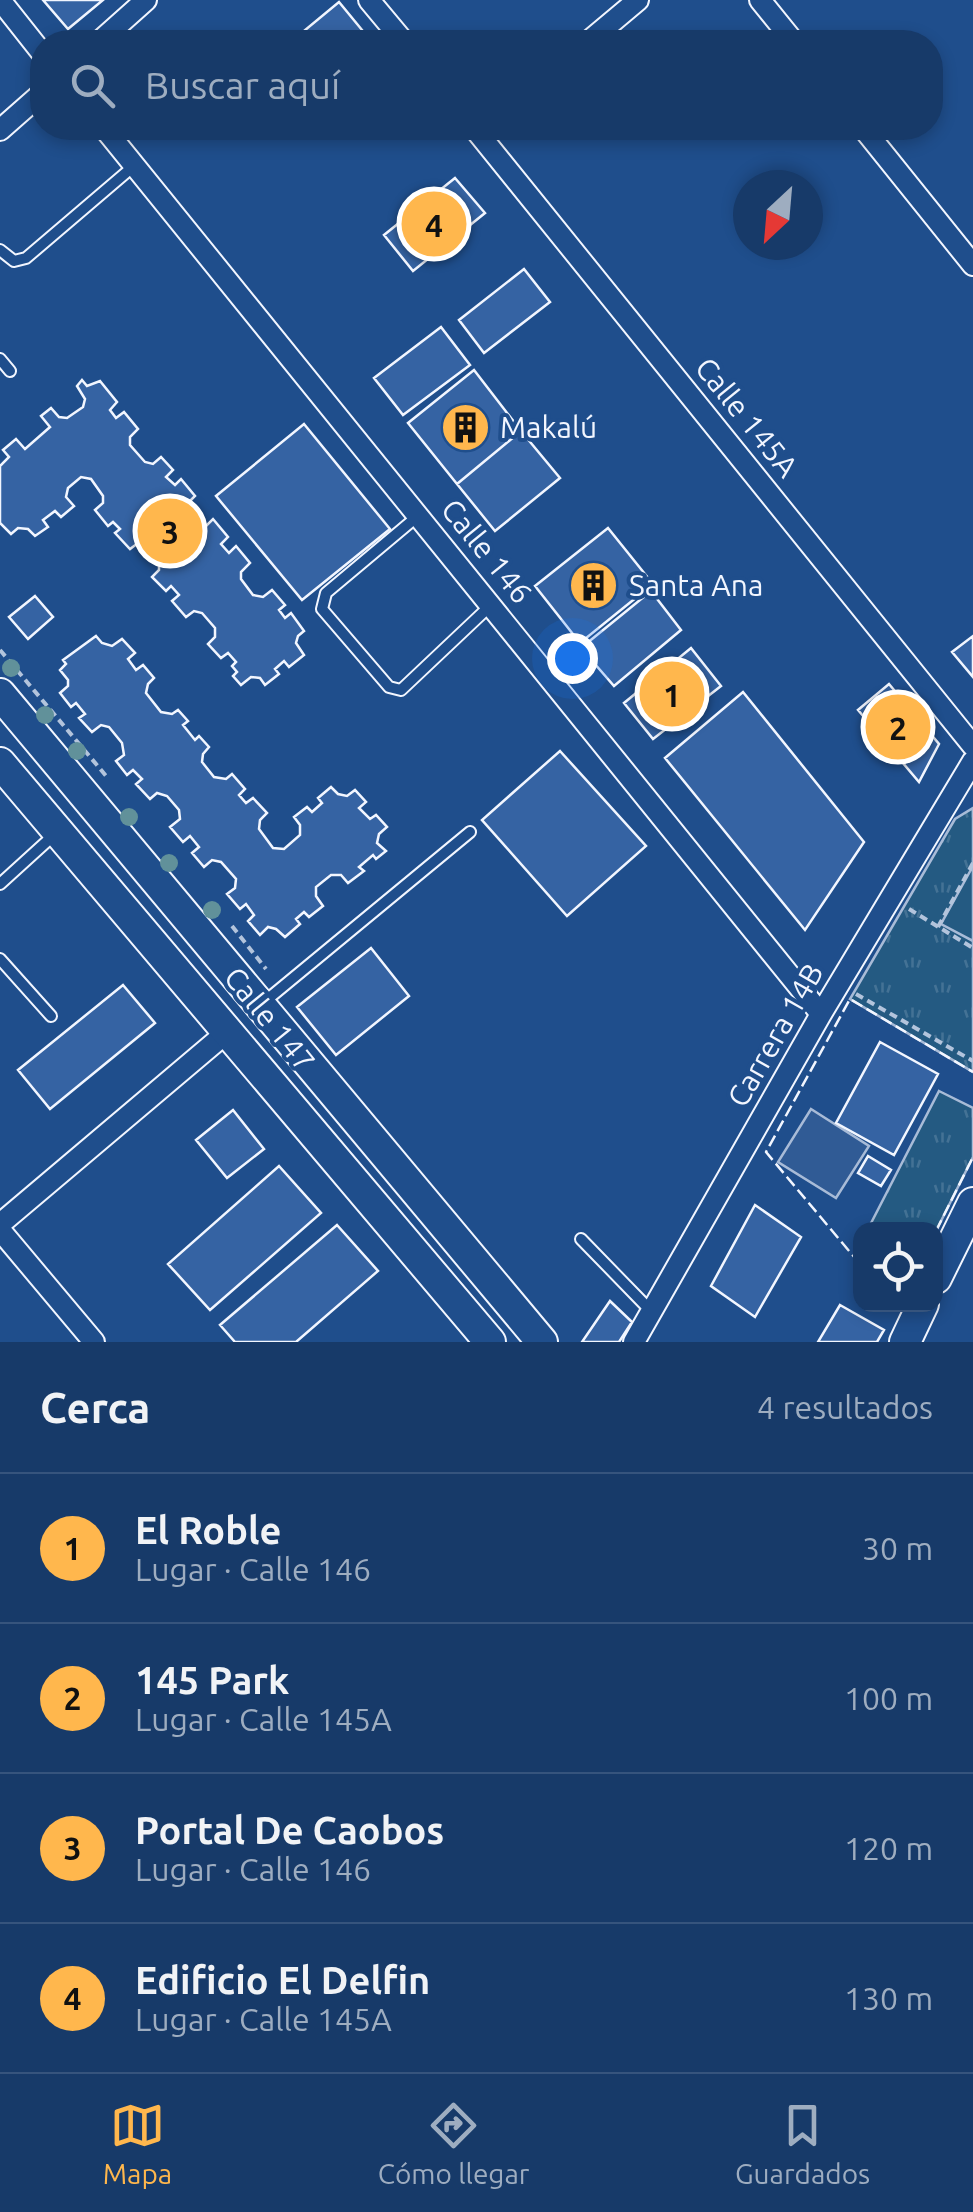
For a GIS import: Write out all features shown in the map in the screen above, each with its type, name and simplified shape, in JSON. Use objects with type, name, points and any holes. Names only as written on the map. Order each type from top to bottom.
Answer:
[{"type":"main road","name":"Calle 147","points":[[0,694],[542,1342]]},
{"type":"main road","name":"Calle 147","points":[[0,763],[490,1342]]},
{"type":"main road","points":[[943,1264],[973,1202]]},
{"type":"main road","points":[[905,1342],[919,1312]]},
{"type":"street","points":[[0,0],[30,38]]},
{"type":"street","points":[[112,30],[146,0]]},
{"type":"street","points":[[369,0],[394,30]]},
{"type":"street","points":[[602,30],[638,0]]},
{"type":"street","points":[[760,0],[784,30]]},
{"type":"street","points":[[0,130],[30,103]]},
{"type":"street","name":"Calle 146","points":[[114,140],[821,1014]]},
{"type":"street","name":"Calle 145A","points":[[488,140],[973,746]]},
{"type":"street","points":[[873,140],[973,264]]},
{"type":"street","name":"Carrera 14B","points":[[634,1342],[821,1014],[973,761]]},
{"type":"street","points":[[94,1342],[0,1227],[226,1033]]},
{"type":"lane","points":[[0,250],[14,260],[26,258],[135,166]]},
{"type":"lane","points":[[0,359],[10,371]]},
{"type":"lane","points":[[419,515],[326,593],[322,609],[389,687],[401,690],[492,605]]},
{"type":"lane","points":[[0,884],[58,832]]},
{"type":"lane","points":[[260,1006],[470,832]]},
{"type":"lane","points":[[0,959],[51,1016]]},
{"type":"lane","points":[[580,1239],[652,1312]]},
{"type":"path","points":[[938,927],[973,863]]},
{"type":"path","points":[[891,898],[973,948]]},
{"type":"path","points":[[839,984],[973,1062]]},
{"type":"green space","points":[[973,808],[973,1072],[850,999],[955,819]]},
{"type":"green space","points":[[973,866],[973,941],[941,924]]},
{"type":"green space","points":[[939,1091],[973,1108],[973,1157],[940,1222],[872,1222]]},
{"type":"shaded area","points":[[811,1109],[869,1146],[836,1198],[778,1162]]},
{"type":"building","points":[[43,0],[103,0],[68,29]]},
{"type":"building","points":[[339,2],[362,30],[305,30]]},
{"type":"building","points":[[455,178],[485,213],[413,271],[384,235]]},
{"type":"building","points":[[524,269],[550,302],[484,353],[459,320]]},
{"type":"building","points":[[441,327],[470,365],[403,415],[374,378]]},
{"type":"building","name":"Makalú","points":[[474,370],[521,431],[457,484],[408,423]]},
{"type":"building","points":[[82,380],[87,386],[100,381],[117,402],[110,410],[116,418],[124,412],[138,429],[130,437],[130,445],[145,462],[153,464],[161,457],[173,470],[166,477],[175,485],[181,479],[195,496],[186,511],[196,525],[204,528],[213,519],[228,537],[221,544],[229,553],[236,546],[250,563],[241,572],[241,579],[253,595],[263,597],[272,590],[285,605],[279,610],[285,618],[291,613],[304,631],[296,643],[304,655],[289,667],[284,661],[275,669],[279,674],[265,685],[260,678],[251,677],[241,685],[233,676],[237,672],[232,666],[236,662],[228,653],[221,658],[208,644],[215,637],[215,628],[202,613],[194,611],[186,617],[172,601],[179,595],[171,586],[166,591],[152,577],[159,570],[159,561],[146,545],[138,543],[130,549],[115,533],[120,529],[113,522],[108,526],[95,510],[103,503],[103,496],[91,479],[81,477],[68,488],[66,497],[74,506],[61,517],[55,511],[43,520],[48,527],[35,536],[28,529],[18,528],[11,534],[0,523],[0,466],[9,457],[3,450],[16,439],[25,449],[50,427],[41,416],[51,408],[59,417],[67,418],[83,407],[85,399],[77,386]]},
{"type":"building","points":[[304,424],[390,529],[302,600],[216,496]]},
{"type":"building","points":[[521,431],[560,478],[495,531],[457,484]]},
{"type":"building","name":"Santa Ana","points":[[608,528],[653,584],[580,643],[535,586]]},
{"type":"building","points":[[651,591],[681,630],[614,686],[581,648]]},
{"type":"building","points":[[35,596],[53,617],[28,639],[9,617]]},
{"type":"building","points":[[96,636],[112,646],[122,639],[135,653],[128,659],[136,670],[143,665],[154,678],[146,693],[161,712],[172,714],[178,710],[188,721],[183,725],[195,740],[199,736],[209,747],[202,762],[214,777],[226,779],[232,774],[245,789],[239,795],[246,803],[253,798],[267,813],[260,820],[259,829],[273,848],[284,849],[300,835],[300,825],[294,817],[307,807],[312,812],[322,803],[318,798],[331,787],[347,796],[355,790],[366,802],[359,808],[370,819],[376,815],[387,827],[379,834],[377,843],[386,851],[376,859],[373,855],[359,867],[364,871],[348,883],[341,875],[331,875],[316,887],[316,896],[323,906],[309,917],[304,912],[296,919],[300,924],[285,937],[268,927],[260,935],[248,921],[254,915],[246,904],[240,909],[227,894],[235,888],[236,879],[221,862],[212,860],[204,867],[192,853],[199,847],[190,836],[183,842],[170,827],[180,819],[179,810],[167,796],[157,793],[150,799],[136,784],[142,779],[133,770],[127,775],[116,761],[124,755],[122,743],[109,727],[101,725],[92,732],[79,718],[85,714],[76,703],[71,707],[60,693],[68,686],[60,670],[66,664],[63,660]]},
{"type":"building","points":[[973,636],[973,677],[952,652]]},
{"type":"building","points":[[691,648],[721,686],[653,739],[624,703]]},
{"type":"building","points":[[889,684],[939,744],[919,782],[858,710]]},
{"type":"building","points":[[743,692],[864,842],[805,930],[665,758]]},
{"type":"building","points":[[560,751],[646,846],[567,916],[482,820]]},
{"type":"building","points":[[371,948],[409,996],[336,1055],[297,1007]]},
{"type":"building","points":[[123,985],[155,1023],[50,1109],[18,1070]]},
{"type":"building","points":[[880,1042],[938,1074],[894,1155],[836,1123]]},
{"type":"building","points":[[233,1110],[264,1149],[227,1178],[196,1140]]},
{"type":"building","points":[[868,1156],[891,1170],[881,1186],[858,1173]]},
{"type":"building","points":[[279,1166],[321,1213],[210,1310],[168,1264]]},
{"type":"building","points":[[755,1205],[801,1237],[755,1317],[711,1286]]},
{"type":"building","points":[[337,1225],[378,1271],[296,1342],[235,1342],[220,1325]]},
{"type":"building","points":[[610,1301],[632,1322],[619,1342],[582,1342]]},
{"type":"building","points":[[840,1305],[884,1330],[877,1342],[818,1342]]},
{"type":"fence","points":[[853,1256],[766,1152],[850,999],[973,1072]]},
{"type":"fence","points":[[940,1222],[973,1157]]},
{"type":"place","name":"Edificio El Delfin","points":[[434,224]]},
{"type":"place","name":"Makalú","points":[[465,427]]},
{"type":"place","name":"Portal De Caobos","points":[[170,531]]},
{"type":"place","name":"Santa Ana","points":[[594,585]]},
{"type":"place","name":"El Roble","points":[[672,694]]},
{"type":"place","name":"145 Park","points":[[898,727]]}]
